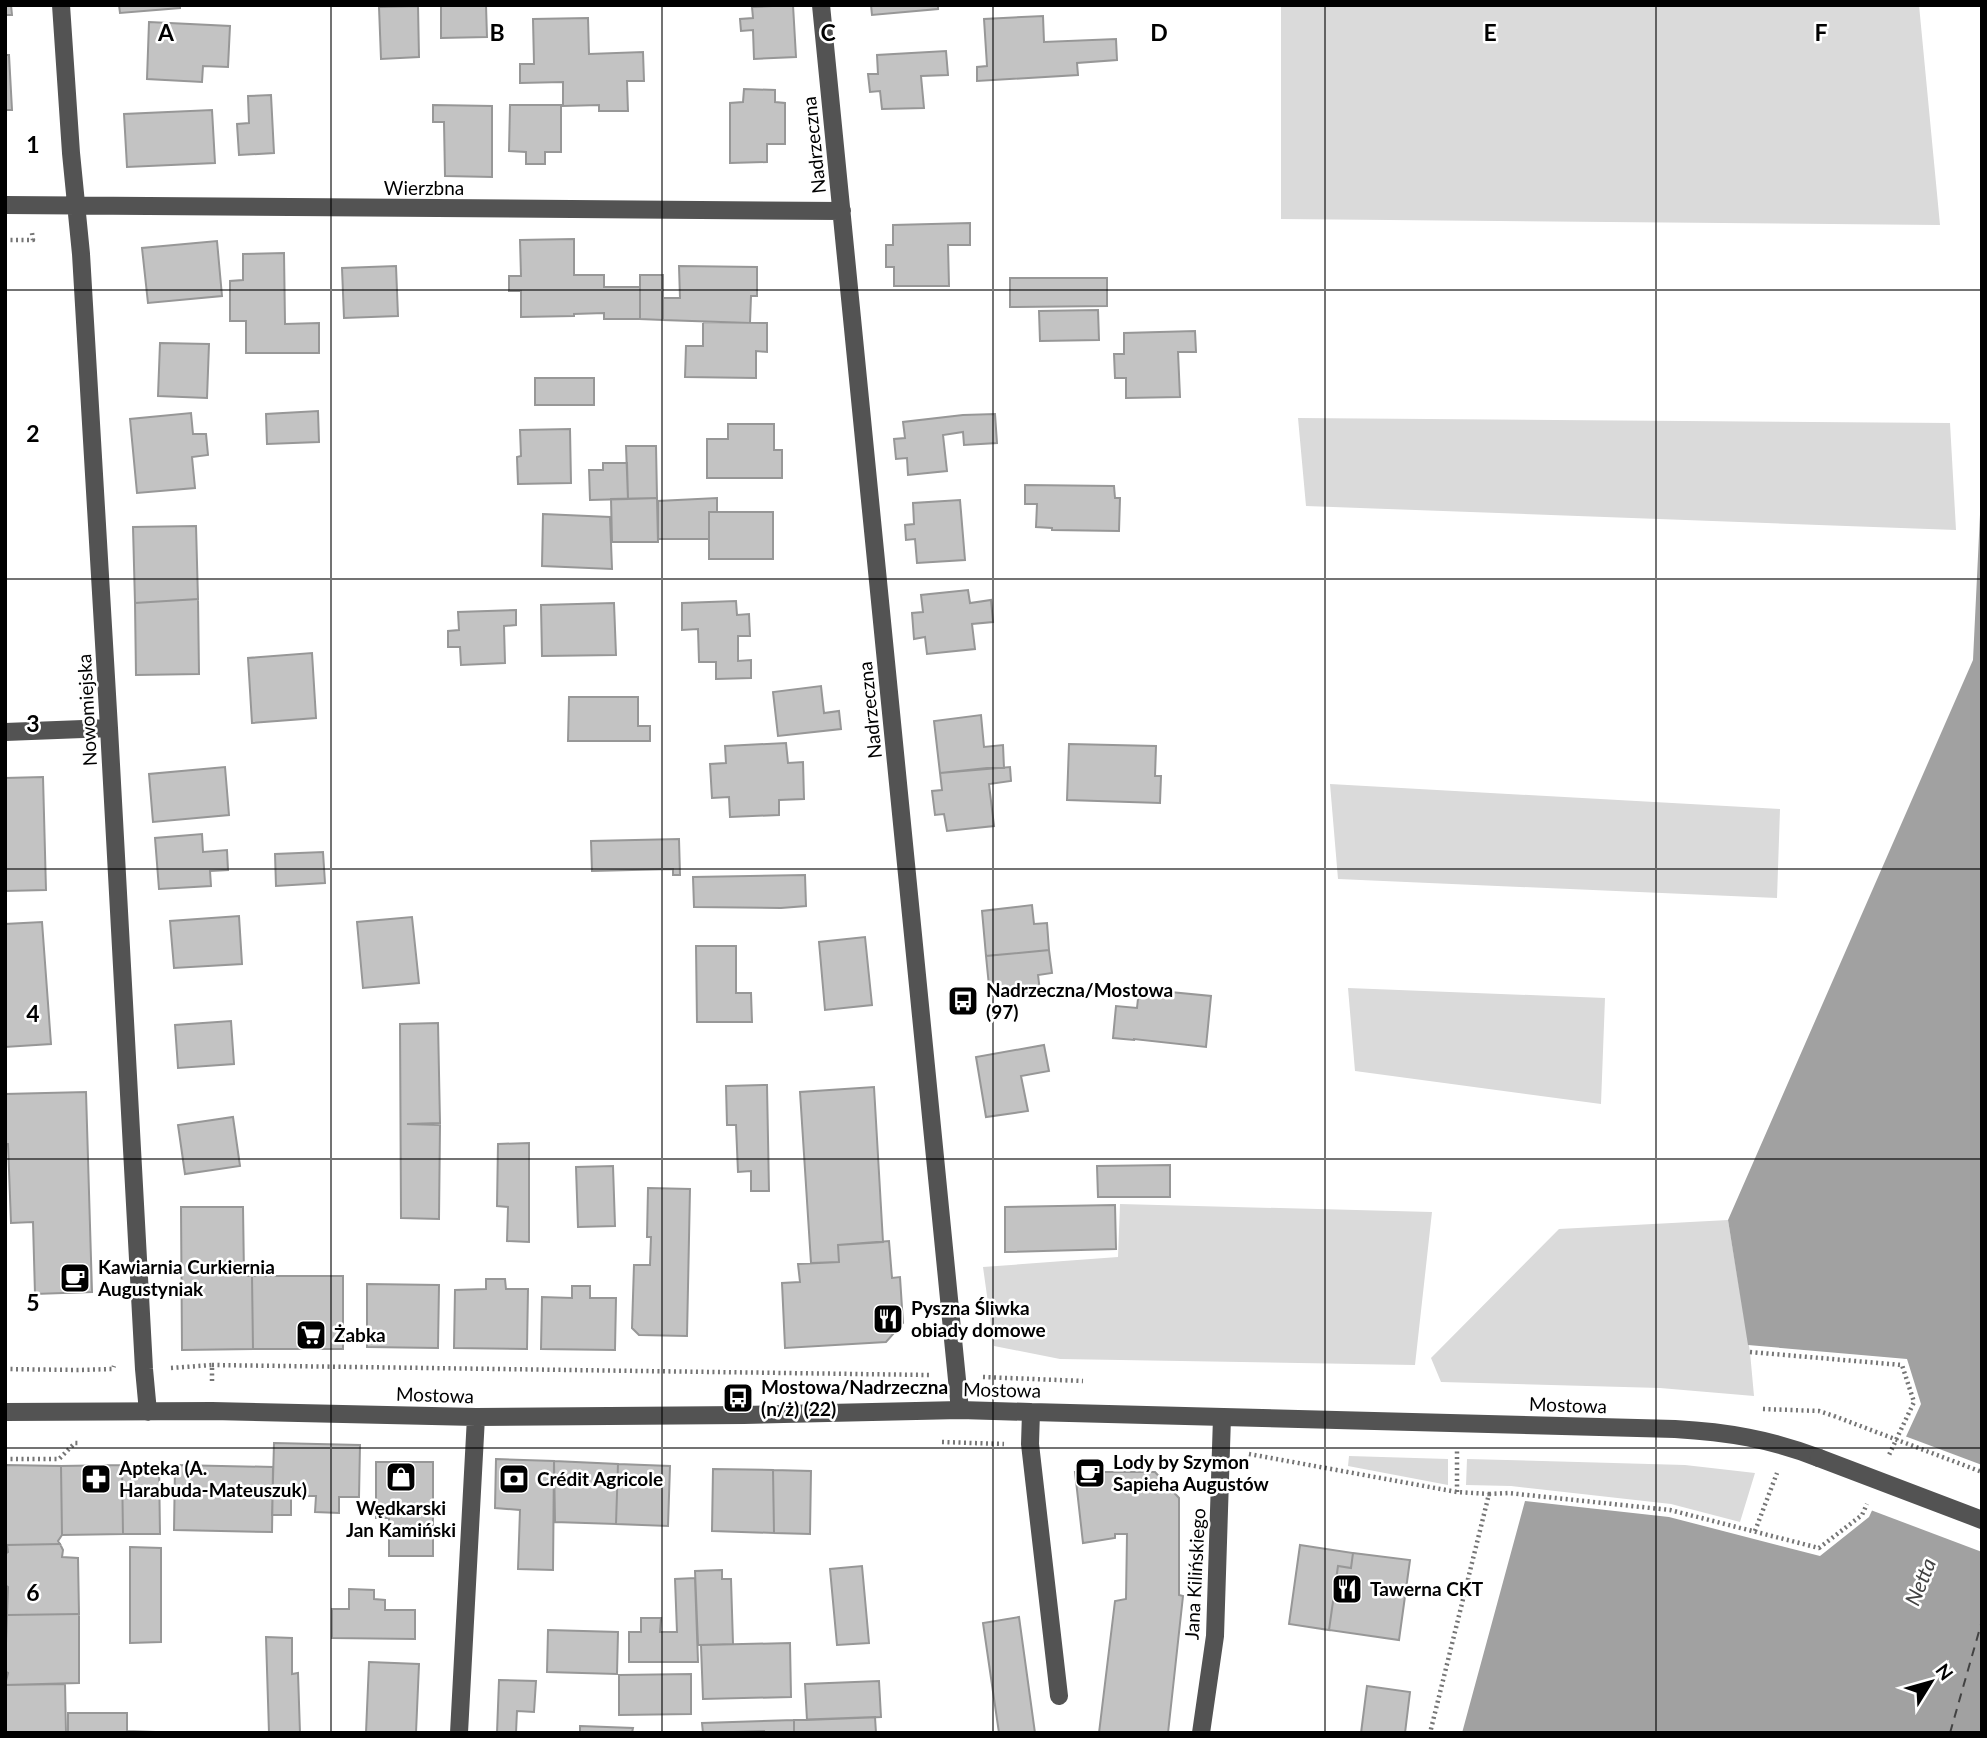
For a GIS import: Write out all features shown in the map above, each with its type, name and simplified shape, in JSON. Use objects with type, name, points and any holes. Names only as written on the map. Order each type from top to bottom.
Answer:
[{"type":"street","name":"Nowomiejska","points":[[61,5],[77,206],[148,1412]]},
{"type":"street","name":"Nadrzeczna","points":[[821,5],[960,1410]]},
{"type":"street","name":"Wierzbna","points":[[5,205],[842,211]]},
{"type":"street","points":[[5,732],[109,728]]},
{"type":"street","name":"Mostowa","points":[[5,1412],[302,1412],[476,1417],[960,1410],[1712,1431],[1772,1442],[1982,1520]]},
{"type":"street","points":[[1031,1412],[1030,1444],[1059,1696]]},
{"type":"street","points":[[459,1733],[476,1417]]},
{"type":"street","name":"Jana Kilińskiego","points":[[1201,1733],[1215,1636],[1222,1417]]},
{"type":"path","points":[[5,1369],[113,1368],[118,1357]]},
{"type":"path","points":[[1835,1416],[1982,1472]]},
{"type":"path","points":[[5,1459],[59,1459],[75,1443],[89,1442]]},
{"type":"path","points":[[1222,1448],[1457,1492],[1489,1494],[1430,1733]]},
{"type":"path","points":[[1457,1449],[1457,1492]]},
{"type":"path","points":[[1755,1531],[1777,1471]]},
{"type":"shaded area","points":[[1281,5],[1919,5],[1940,225],[1281,219]]},
{"type":"shaded area","points":[[1298,418],[1950,423],[1956,530],[1306,506]]},
{"type":"shaded area","points":[[1330,784],[1780,809],[1777,898],[1338,879]]},
{"type":"shaded area","points":[[1348,988],[1605,998],[1601,1104],[1355,1071]]},
{"type":"shaded area","points":[[1120,1204],[1432,1212],[1415,1365],[1060,1359],[994,1346],[983,1267],[1118,1257]]},
{"type":"shaded area","points":[[1728,1220],[1750,1352],[1754,1396],[1660,1388],[1441,1382],[1431,1358],[1559,1229]]},
{"type":"shaded area","points":[[1349,1456],[1448,1459],[1448,1485],[1348,1466]]},
{"type":"shaded area","points":[[1467,1459],[1685,1465],[1755,1473],[1740,1522],[1671,1504],[1511,1486],[1466,1485]]},
{"type":"water","name":"Netta","points":[[1982,473],[1982,1733],[1462,1733],[1525,1501],[1669,1517],[1820,1556],[1869,1517],[1921,1404],[1907,1359],[1748,1345],[1728,1220],[1973,660]]},
{"type":"pier","points":[[1902,1435],[1982,1465],[1982,1552],[1868,1509]]},
{"type":"building","points":[[5,5],[11,5],[12,15],[5,15]]},
{"type":"building","points":[[119,5],[180,5],[180,8],[120,13]]},
{"type":"building","points":[[441,5],[486,5],[487,37],[441,38]]},
{"type":"building","points":[[793,5],[796,57],[754,59],[753,30],[741,31],[740,19],[753,18],[752,7]]},
{"type":"building","points":[[871,5],[938,5],[938,9],[872,15]]},
{"type":"building","points":[[418,6],[419,57],[381,59],[379,7]]},
{"type":"building","points":[[1043,16],[1044,42],[1116,39],[1117,60],[1077,63],[1078,75],[977,81],[977,67],[987,66],[984,19]]},
{"type":"building","points":[[588,18],[589,54],[643,52],[644,81],[627,81],[628,111],[599,111],[599,105],[563,106],[563,82],[520,83],[520,64],[534,64],[533,19]]},
{"type":"building","points":[[149,22],[230,26],[228,67],[203,66],[202,82],[147,79]]},
{"type":"building","points":[[946,51],[948,75],[921,76],[924,108],[882,109],[880,91],[870,92],[868,74],[878,74],[877,55]]},
{"type":"building","points":[[5,55],[9,55],[12,110],[5,110]]},
{"type":"building","points":[[744,89],[775,90],[775,102],[785,103],[785,144],[767,144],[767,162],[730,163],[730,103],[743,102]]},
{"type":"building","points":[[271,95],[274,153],[239,155],[237,124],[249,123],[248,96]]},
{"type":"building","points":[[433,105],[492,106],[492,177],[445,176],[444,122],[433,122]]},
{"type":"building","points":[[510,105],[561,105],[561,152],[545,152],[545,164],[526,164],[526,152],[509,151]]},
{"type":"building","points":[[212,110],[215,163],[127,167],[124,114]]},
{"type":"building","points":[[970,223],[970,245],[948,245],[949,286],[894,286],[894,267],[886,267],[886,245],[893,245],[893,225]]},
{"type":"building","points":[[574,239],[574,275],[604,275],[604,287],[640,287],[640,319],[604,319],[604,313],[521,317],[521,291],[509,291],[509,276],[521,276],[520,240]]},
{"type":"building","points":[[217,241],[222,296],[148,303],[142,248]]},
{"type":"building","points":[[284,253],[285,324],[319,323],[319,353],[246,353],[246,321],[230,321],[230,281],[243,280],[243,254]]},
{"type":"building","points":[[396,266],[398,316],[344,318],[342,268]]},
{"type":"building","points":[[679,266],[757,267],[757,296],[751,296],[750,323],[663,320],[663,298],[680,298]]},
{"type":"building","points":[[640,275],[663,275],[663,320],[640,319]]},
{"type":"building","points":[[1010,278],[1107,278],[1107,306],[1010,307]]},
{"type":"building","points":[[1098,310],[1099,340],[1040,341],[1039,311]]},
{"type":"building","points":[[703,322],[767,323],[767,352],[756,351],[756,378],[685,377],[686,346],[703,346]]},
{"type":"building","points":[[1195,331],[1196,352],[1178,352],[1180,397],[1126,398],[1126,378],[1115,378],[1114,354],[1124,354],[1124,333]]},
{"type":"building","points":[[160,343],[209,344],[207,398],[158,396]]},
{"type":"building","points":[[535,378],[594,378],[594,405],[535,405]]},
{"type":"building","points":[[318,411],[319,442],[267,444],[266,414]]},
{"type":"building","points":[[191,413],[193,434],[206,434],[208,455],[192,457],[195,488],[137,493],[130,419]]},
{"type":"building","points":[[995,414],[997,443],[964,445],[963,432],[943,435],[947,471],[908,475],[907,458],[896,459],[894,439],[905,438],[903,422]]},
{"type":"building","points":[[728,424],[774,424],[774,450],[782,450],[782,478],[707,478],[707,439],[728,439]]},
{"type":"building","points":[[570,429],[571,483],[518,484],[520,430]]},
{"type":"building","points":[[626,446],[656,446],[657,498],[628,499]]},
{"type":"building","points":[[603,463],[627,463],[628,499],[590,500],[589,470],[603,470]]},
{"type":"building","points":[[1025,485],[1114,486],[1115,498],[1120,498],[1119,531],[1052,530],[1036,527],[1037,504],[1025,504]]},
{"type":"building","points":[[657,498],[658,542],[612,542],[611,499]]},
{"type":"building","points":[[717,498],[717,512],[709,512],[709,539],[658,539],[658,501]]},
{"type":"building","points":[[960,500],[965,560],[917,563],[915,539],[906,540],[905,525],[914,524],[913,503]]},
{"type":"building","points":[[709,512],[773,512],[773,559],[709,559]]},
{"type":"building","points":[[543,514],[610,517],[612,569],[542,566]]},
{"type":"building","points":[[196,526],[198,599],[135,603],[133,527]]},
{"type":"building","points":[[968,590],[970,603],[991,600],[993,622],[972,624],[975,649],[927,654],[925,637],[914,639],[912,613],[923,612],[921,595]]},
{"type":"building","points":[[198,599],[199,674],[136,675],[135,603]]},
{"type":"building","points":[[736,601],[737,615],[749,614],[750,636],[738,636],[738,661],[751,660],[751,678],[716,679],[716,662],[699,662],[698,629],[682,630],[682,603]]},
{"type":"building","points":[[614,603],[616,655],[542,656],[541,605]]},
{"type":"building","points":[[516,610],[516,625],[504,626],[505,663],[461,665],[460,647],[448,647],[448,631],[459,630],[458,612]]},
{"type":"building","points":[[312,653],[316,718],[252,723],[248,658]]},
{"type":"building","points":[[821,686],[824,713],[839,711],[841,729],[778,736],[773,692]]},
{"type":"building","points":[[569,697],[638,697],[638,726],[650,726],[650,741],[568,741]]},
{"type":"building","points":[[981,715],[984,747],[1003,745],[1004,768],[940,773],[934,721]]},
{"type":"building","points":[[786,743],[788,763],[803,762],[804,799],[779,800],[779,815],[730,817],[729,797],[712,798],[710,764],[726,763],[725,746]]},
{"type":"building","points":[[1069,744],[1156,746],[1155,776],[1161,776],[1160,803],[1067,800]]},
{"type":"building","points":[[225,767],[229,815],[153,822],[149,774]]},
{"type":"building","points":[[1010,767],[1011,781],[989,784],[994,826],[947,831],[944,814],[935,815],[932,791],[942,790],[940,773]]},
{"type":"building","points":[[43,777],[46,890],[5,891],[5,778]]},
{"type":"building","points":[[202,834],[203,852],[227,850],[228,870],[210,871],[211,886],[159,889],[155,838]]},
{"type":"building","points":[[679,839],[680,875],[673,875],[673,869],[592,871],[591,841]]},
{"type":"building","points":[[323,852],[325,883],[276,886],[275,854]]},
{"type":"building","points":[[805,875],[806,906],[694,907],[693,877]]},
{"type":"building","points":[[1032,905],[1034,924],[1047,923],[1049,950],[986,956],[982,911]]},
{"type":"building","points":[[239,916],[242,964],[174,968],[170,921]]},
{"type":"building","points":[[412,917],[419,983],[363,988],[357,922]]},
{"type":"building","points":[[42,922],[51,1044],[5,1047],[5,924]]},
{"type":"building","points":[[865,937],[872,1005],[825,1010],[819,942]]},
{"type":"building","points":[[696,946],[736,946],[736,993],[751,993],[752,1022],[697,1022]]},
{"type":"building","points":[[1049,950],[1052,973],[1038,975],[1040,991],[990,996],[986,956]]},
{"type":"building","points":[[1139,989],[1211,996],[1206,1047],[1113,1038],[1116,1006],[1137,1008]]},
{"type":"building","points":[[231,1021],[234,1064],[178,1068],[175,1025]]},
{"type":"building","points":[[438,1023],[440,1123],[407,1124],[440,1125],[439,1219],[401,1218],[400,1024]]},
{"type":"building","points":[[1044,1045],[1049,1071],[1021,1076],[1028,1111],[986,1117],[976,1057]]},
{"type":"building","points":[[767,1085],[769,1191],[751,1191],[751,1171],[738,1172],[736,1125],[727,1125],[726,1086]]},
{"type":"building","points":[[874,1087],[883,1242],[838,1245],[839,1262],[811,1263],[800,1092]]},
{"type":"building","points":[[86,1092],[92,1292],[35,1294],[33,1222],[11,1223],[8,1144],[5,1144],[5,1094]]},
{"type":"building","points":[[233,1117],[240,1166],[185,1174],[178,1125]]},
{"type":"building","points":[[529,1143],[529,1242],[507,1241],[508,1207],[497,1206],[498,1144]]},
{"type":"building","points":[[1170,1165],[1170,1197],[1098,1197],[1097,1166]]},
{"type":"building","points":[[613,1166],[615,1226],[578,1227],[576,1167]]},
{"type":"building","points":[[648,1188],[690,1189],[687,1336],[639,1335],[632,1328],[634,1265],[650,1265],[651,1237],[647,1237]]},
{"type":"building","points":[[1115,1205],[1116,1249],[1005,1252],[1005,1207]]},
{"type":"building","points":[[181,1207],[243,1207],[244,1276],[252,1276],[253,1349],[182,1350]]},
{"type":"building","points":[[889,1241],[892,1278],[900,1277],[903,1323],[886,1342],[785,1348],[782,1283],[800,1282],[798,1264],[839,1262],[838,1245]]},
{"type":"building","points":[[252,1276],[343,1276],[343,1349],[253,1349]]},
{"type":"building","points":[[486,1279],[505,1279],[506,1289],[528,1289],[527,1349],[454,1348],[455,1290],[486,1289]]},
{"type":"building","points":[[367,1284],[439,1285],[438,1348],[367,1347]]},
{"type":"building","points":[[572,1286],[590,1286],[590,1298],[616,1298],[615,1350],[541,1349],[542,1297],[572,1298]]},
{"type":"building","points":[[274,1443],[360,1445],[359,1497],[339,1497],[339,1513],[315,1512],[316,1496],[291,1496],[291,1515],[272,1515]]},
{"type":"building","points":[[496,1459],[554,1461],[553,1570],[518,1569],[520,1510],[495,1508]]},
{"type":"building","points":[[554,1461],[618,1464],[616,1524],[555,1522]]},
{"type":"building","points":[[376,1462],[433,1462],[433,1556],[389,1556],[389,1518],[376,1518]]},
{"type":"building","points":[[159,1464],[160,1534],[123,1534],[122,1465]]},
{"type":"building","points":[[618,1464],[670,1466],[668,1526],[616,1524]]},
{"type":"building","points":[[5,1465],[61,1466],[60,1544],[5,1545]]},
{"type":"building","points":[[122,1465],[123,1534],[62,1535],[61,1466]]},
{"type":"building","points":[[175,1465],[273,1467],[272,1532],[174,1530]]},
{"type":"building","points":[[713,1469],[773,1470],[774,1533],[712,1531]]},
{"type":"building","points":[[773,1470],[811,1471],[810,1534],[774,1533]]},
{"type":"building","points":[[1075,1472],[1155,1472],[1179,1498],[1179,1595],[1183,1596],[1168,1733],[1099,1733],[1115,1601],[1126,1599],[1127,1534],[1115,1534],[1115,1538],[1083,1543]]},
{"type":"building","points":[[60,1544],[62,1557],[78,1558],[79,1614],[7,1615],[7,1545]]},
{"type":"building","points":[[1300,1545],[1353,1553],[1351,1568],[1338,1566],[1329,1630],[1289,1624]]},
{"type":"building","points":[[130,1547],[161,1548],[161,1642],[130,1643]]},
{"type":"building","points":[[1353,1553],[1410,1560],[1399,1640],[1329,1630],[1338,1566],[1351,1568]]},
{"type":"building","points":[[862,1566],[869,1643],[837,1645],[830,1569]]},
{"type":"building","points":[[722,1570],[722,1579],[731,1579],[733,1644],[698,1645],[695,1571]]},
{"type":"building","points":[[695,1578],[698,1662],[629,1662],[629,1632],[641,1632],[641,1618],[661,1618],[660,1632],[677,1632],[675,1579]]},
{"type":"building","points":[[349,1589],[374,1590],[374,1599],[385,1600],[385,1610],[415,1610],[415,1639],[332,1638],[332,1609],[349,1609]]},
{"type":"building","points":[[79,1614],[79,1683],[5,1685],[8,1673],[5,1671],[7,1615]]},
{"type":"building","points":[[1019,1617],[1035,1733],[999,1733],[983,1623]]},
{"type":"building","points":[[548,1630],[618,1632],[617,1674],[547,1672]]},
{"type":"building","points":[[266,1637],[292,1638],[292,1674],[298,1673],[300,1733],[269,1733]]},
{"type":"building","points":[[790,1643],[791,1697],[703,1699],[701,1645]]},
{"type":"building","points":[[369,1662],[419,1664],[416,1733],[366,1733]]},
{"type":"building","points":[[691,1674],[691,1714],[619,1715],[619,1675]]},
{"type":"building","points":[[499,1680],[536,1681],[534,1712],[517,1711],[516,1733],[497,1733]]},
{"type":"building","points":[[879,1681],[881,1717],[807,1720],[805,1684]]},
{"type":"building","points":[[65,1684],[66,1733],[5,1733],[5,1685]]},
{"type":"building","points":[[1367,1686],[1410,1692],[1405,1733],[1361,1733]]},
{"type":"building","points":[[68,1713],[127,1713],[127,1731],[184,1733],[68,1733]]},
{"type":"building","points":[[875,1717],[876,1733],[794,1733],[794,1720]]},
{"type":"building","points":[[794,1720],[794,1733],[703,1733],[702,1723]]},
{"type":"building","points":[[580,1726],[633,1728],[632,1733],[580,1733]]},
{"type":"ferry route","points":[[1950,1733],[1982,1621]]},
{"type":"place","name":"Nadrzeczna/Mostowa (97)","points":[[963,1001]]},
{"type":"place","name":"Kawiarnia Curkiernia Augustyniak","points":[[75,1278]]},
{"type":"place","name":"Pyszna Śliwka obiady domowe","points":[[888,1319]]},
{"type":"place","name":"Żabka","points":[[311,1335]]},
{"type":"place","name":"Mostowa/Nadrzeczna (n/ż) (22)","points":[[738,1398]]},
{"type":"place","name":"Lody by Szymon Sapieha Augustów","points":[[1090,1473]]},
{"type":"place","name":"Wędkarski Jan Kamiński","points":[[401,1477]]},
{"type":"place","name":"Apteka (A. Harabuda-Mateuszuk)","points":[[96,1479]]},
{"type":"place","name":"Crédit Agricole","points":[[514,1479]]},
{"type":"place","name":"Tawerna CKT","points":[[1347,1589]]}]
